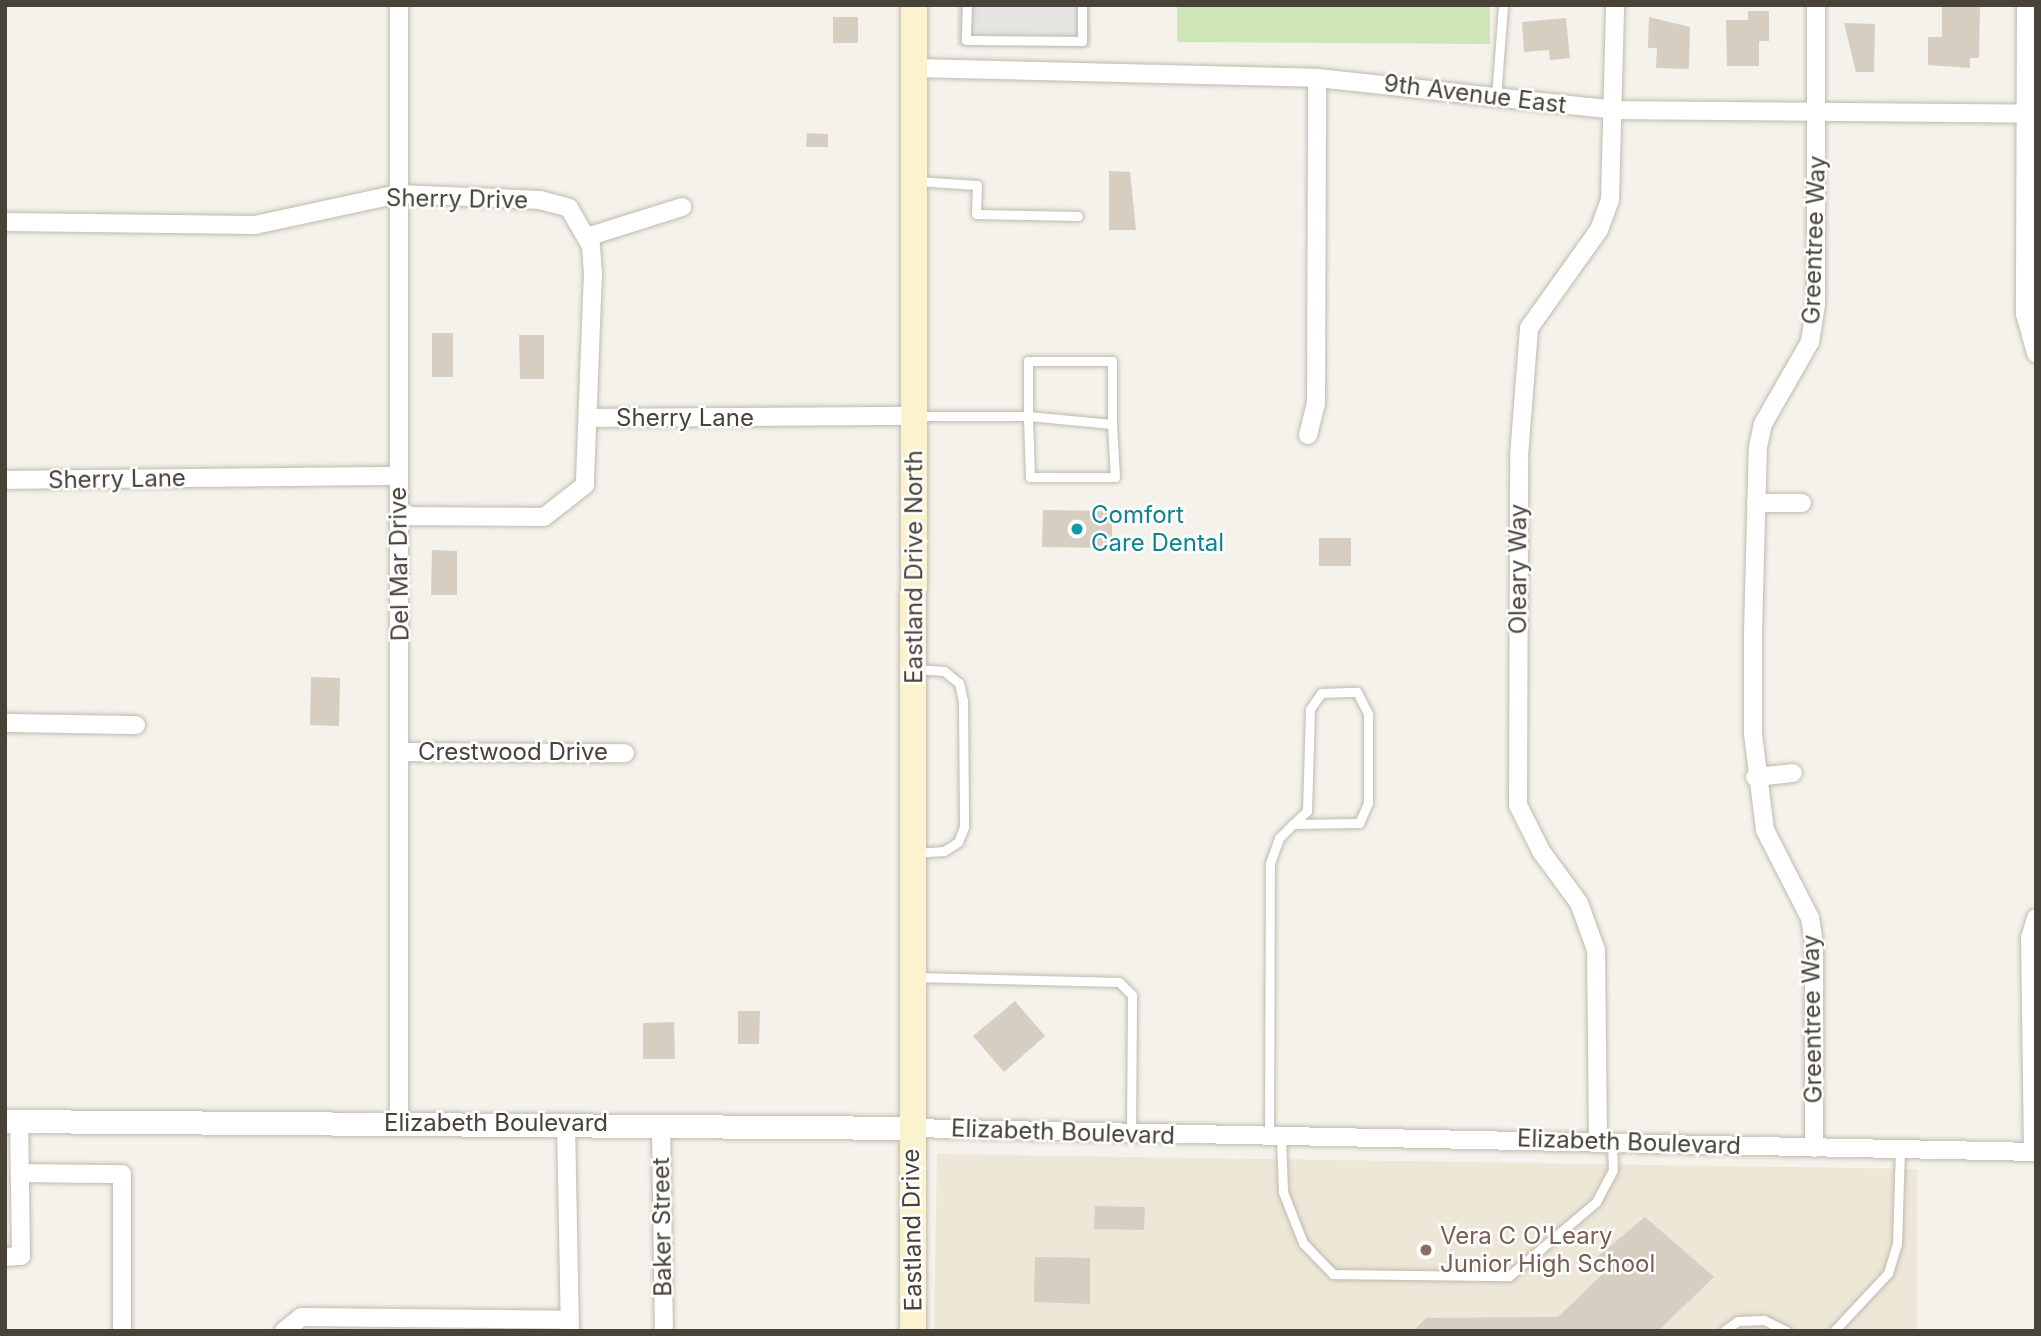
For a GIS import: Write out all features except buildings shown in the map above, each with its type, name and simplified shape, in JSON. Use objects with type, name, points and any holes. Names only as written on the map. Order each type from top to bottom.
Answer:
[{"type":"main road","name":"Eastland Drive North","points":[[910,1128],[914,669],[914,5]]},
{"type":"main road","name":"Eastland Drive","points":[[910,1128],[913,1331]]},
{"type":"street","name":"Del Mar Drive","points":[[399,5],[399,1123]]},
{"type":"street","name":"Oleary Way","points":[[1605,1139],[1596,950],[1579,903],[1541,851],[1518,805],[1519,456],[1529,328],[1600,230],[1610,200],[1615,5]]},
{"type":"street","name":"Greentree Way","points":[[1814,1148],[1814,943],[1810,918],[1765,830],[1755,776],[1756,503],[1763,424],[1810,342],[1818,109],[1816,5]]},
{"type":"street","points":[[2026,5],[2031,113],[2025,314],[2036,353]]},
{"type":"street","name":"9th Avenue East","points":[[914,68],[1317,78],[1614,110],[1818,109],[2031,113]]},
{"type":"street","points":[[1308,435],[1316,404],[1317,78]]},
{"type":"street","name":"Sherry Drive","points":[[5,222],[256,225],[398,194],[540,200],[569,208],[587,237]]},
{"type":"street","points":[[592,418],[587,237],[682,207]]},
{"type":"street","name":"Sherry Lane","points":[[400,516],[544,517],[584,485],[592,418],[914,416]]},
{"type":"street","name":"Sherry Lane","points":[[5,480],[398,476]]},
{"type":"street","points":[[1756,503],[1802,503]]},
{"type":"street","points":[[5,723],[136,725]]},
{"type":"street","name":"Crestwood Drive","points":[[401,752],[625,752]]},
{"type":"street","points":[[1755,776],[1793,774]]},
{"type":"street","points":[[2034,1152],[2030,938],[2036,918]]},
{"type":"street","points":[[5,1257],[21,1256],[20,1173],[12,1121]]},
{"type":"street","name":"Elizabeth Boulevard","points":[[12,1121],[660,1124],[1131,1135],[1605,1139],[1814,1148],[2034,1152]]},
{"type":"street","points":[[284,1331],[300,1317],[570,1325],[566,1124]]},
{"type":"street","name":"Baker Street","points":[[660,1124],[664,1331]]},
{"type":"street","points":[[20,1173],[122,1174],[122,1331]]},
{"type":"lane","points":[[967,5],[966,40],[1069,41],[1082,41],[1082,5]]},
{"type":"lane","points":[[1496,97],[1503,5]]},
{"type":"lane","points":[[914,181],[977,186],[976,214],[1078,216]]},
{"type":"lane","points":[[1028,361],[1112,361],[1112,424],[1115,477],[1030,477],[1028,361]]},
{"type":"lane","points":[[914,416],[1028,416],[1112,424]]},
{"type":"lane","points":[[912,854],[944,850],[958,842],[964,827],[959,683],[944,671],[914,669]]},
{"type":"lane","points":[[1293,824],[1359,822],[1368,803],[1368,714],[1357,692],[1321,693],[1310,709],[1307,811],[1293,824],[1279,838],[1270,863],[1275,1137],[1283,1192],[1303,1243],[1334,1274],[1509,1276],[1595,1202],[1613,1170],[1605,1139]]},
{"type":"lane","points":[[910,977],[1119,982],[1132,995],[1131,1135]]},
{"type":"lane","points":[[1834,1331],[1888,1273],[1897,1244],[1899,1149]]},
{"type":"lane","points":[[1724,1331],[1738,1321],[1764,1320],[1787,1331]]},
{"type":"shaded area","points":[[957,5],[1090,5],[1091,48],[957,46]]},
{"type":"shaded area","name":"Vera C O'Leary Junior High School","points":[[937,1154],[1917,1169],[1917,1331],[934,1331]]},
{"type":"green space","points":[[1177,5],[1490,5],[1490,44],[1177,42]]},
{"type":"place","name":"Comfort Care Dental","points":[[1077,529]]},
{"type":"place","name":"Vera C O'Leary Junior High School","points":[[1426,1250]]}]
